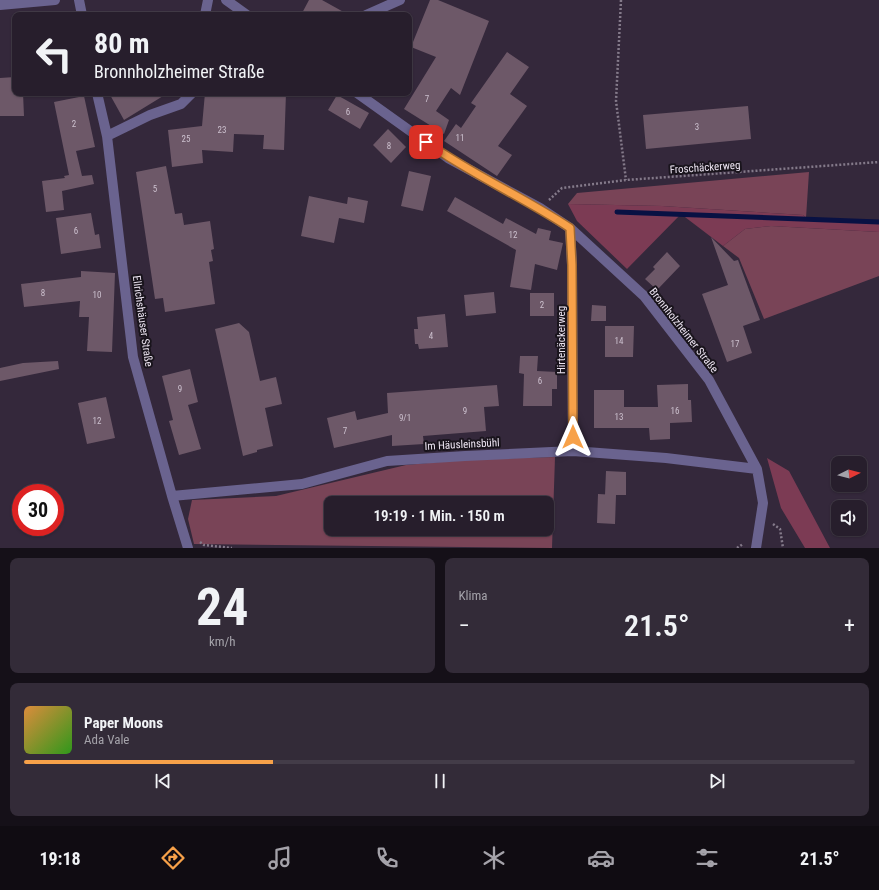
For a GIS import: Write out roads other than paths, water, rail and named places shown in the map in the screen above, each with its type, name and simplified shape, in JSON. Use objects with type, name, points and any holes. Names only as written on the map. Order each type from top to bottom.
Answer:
[{"type":"street","points":[[0,5],[56,0]]},
{"type":"street","points":[[79,0],[81,12]]},
{"type":"street","points":[[206,12],[208,0]]},
{"type":"street","points":[[226,0],[243,12]]},
{"type":"street","points":[[373,12],[400,0]]},
{"type":"street","name":"Ellrichshäuser Straße","points":[[98,96],[107,136],[133,357],[188,548]]},
{"type":"street","points":[[107,136],[150,115],[181,104],[189,96]]},
{"type":"street","name":"Bronnholzheimer Straße","points":[[361,96],[448,158],[540,208],[570,228],[649,302],[709,380],[757,469],[763,503],[756,548]]},
{"type":"street","name":"Hirtenäckerweg","points":[[570,228],[572,265],[573,451]]},
{"type":"street","name":"Im Häusleinsbühl","points":[[172,496],[302,484],[387,461],[573,451],[666,458],[757,469]]},
{"type":"waterway","points":[[617,212],[879,222]]}]
